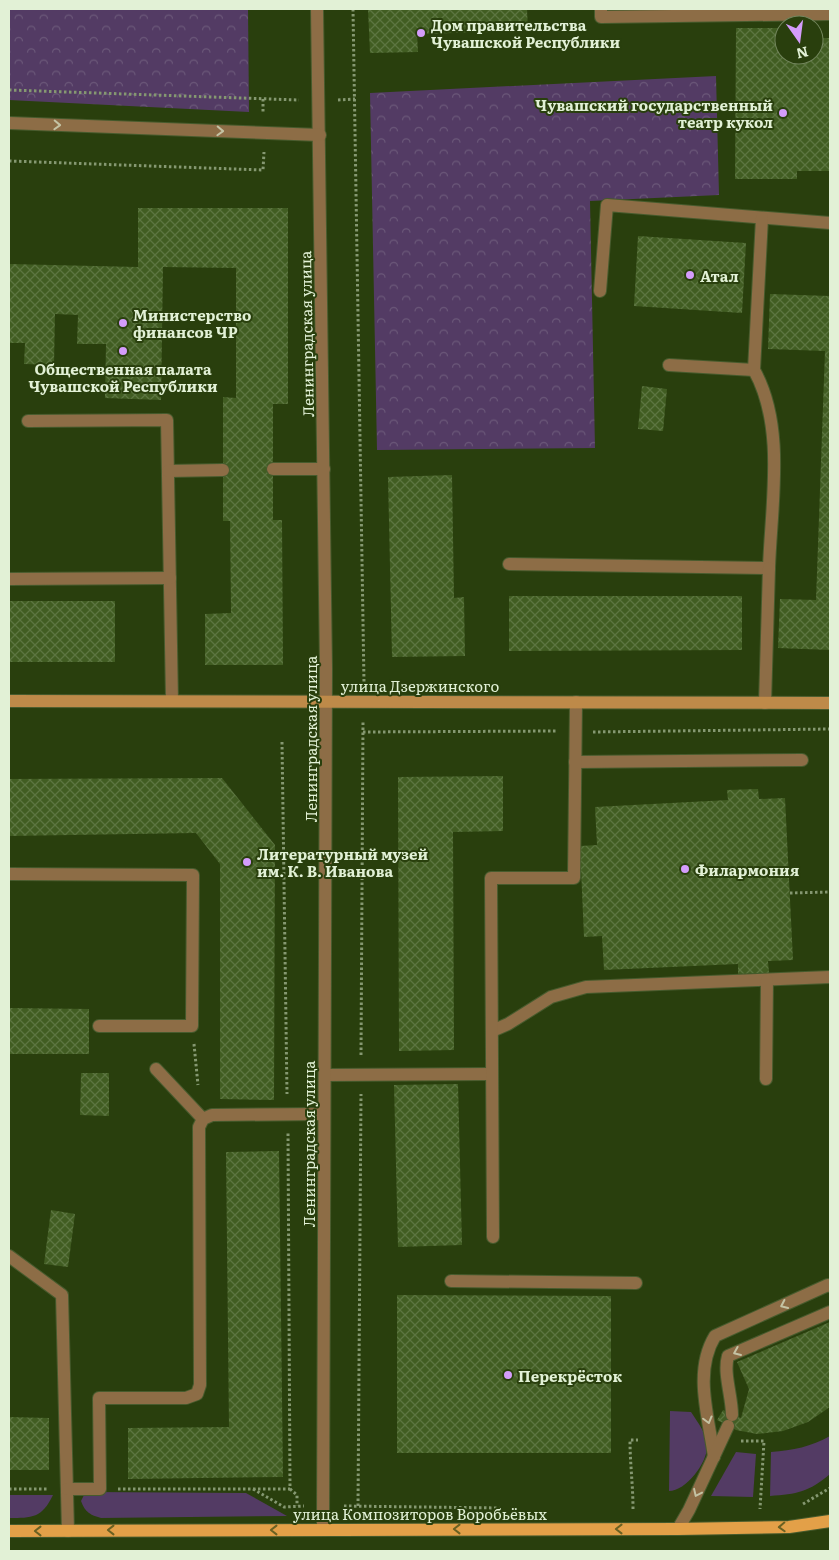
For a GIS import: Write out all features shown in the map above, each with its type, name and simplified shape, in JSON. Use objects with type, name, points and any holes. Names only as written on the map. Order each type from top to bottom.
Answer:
[{"type":"main road","name":"улица Композиторов Воробьёвых","points":[[9,1531],[678,1529],[789,1526],[830,1522]]},
{"type":"street","name":"Ленинградская улица","points":[[317,9],[326,701],[322,1530]]},
{"type":"street","points":[[601,9],[601,17],[830,14]]},
{"type":"street","points":[[9,123],[320,135]]},
{"type":"street","points":[[600,291],[607,205],[830,223]]},
{"type":"street","points":[[762,218],[754,370],[762,384],[775,434],[765,703]]},
{"type":"street","points":[[669,365],[754,370]]},
{"type":"street","points":[[28,421],[167,420],[172,701]]},
{"type":"street","points":[[273,469],[324,469]]},
{"type":"street","points":[[168,472],[223,470]]},
{"type":"street","points":[[509,564],[769,568]]},
{"type":"street","points":[[9,579],[170,578]]},
{"type":"street","name":"улица Дзержинского","points":[[9,701],[830,703]]},
{"type":"street","points":[[494,1237],[491,878],[574,878],[576,702]]},
{"type":"street","points":[[576,762],[802,760]]},
{"type":"street","points":[[9,874],[193,875],[192,1026],[99,1026]]},
{"type":"street","points":[[492,1031],[508,1024],[551,997],[586,987],[830,977]]},
{"type":"street","points":[[766,1079],[767,980]]},
{"type":"street","points":[[156,1069],[207,1117],[324,1114]]},
{"type":"street","points":[[325,1075],[492,1074]]},
{"type":"street","points":[[67,1489],[100,1489],[99,1398],[186,1398],[197,1394],[200,1385],[198,1128],[207,1117]]},
{"type":"street","points":[[9,1256],[62,1295],[68,1531]]},
{"type":"street","points":[[451,1281],[636,1283]]},
{"type":"street","points":[[714,1456],[711,1430],[704,1404],[707,1349],[715,1336],[828,1285],[830,1286]]},
{"type":"street","points":[[678,1529],[730,1421],[732,1399],[726,1364],[728,1356],[830,1312]]},
{"type":"path","points":[[353,9],[364,685]]},
{"type":"path","points":[[9,90],[263,99],[355,100]]},
{"type":"path","points":[[9,161],[264,170],[263,99]]},
{"type":"path","points":[[361,1060],[363,721]]},
{"type":"path","points":[[590,732],[830,729]]},
{"type":"path","points":[[363,732],[562,731]]},
{"type":"path","points":[[282,742],[287,1104]]},
{"type":"path","points":[[790,893],[830,892]]},
{"type":"path","points":[[192,1026],[198,1086],[207,1117]]},
{"type":"path","points":[[358,1506],[361,1085]]},
{"type":"path","points":[[288,1127],[290,1489]]},
{"type":"path","points":[[623,1509],[633,1509],[633,1475],[629,1468],[630,1440],[638,1440]]},
{"type":"path","points":[[737,1440],[764,1441],[760,1510]]},
{"type":"path","points":[[9,1489],[67,1489]]},
{"type":"path","points":[[100,1489],[290,1489],[297,1495],[296,1506]]},
{"type":"path","points":[[252,1489],[284,1507],[304,1506]]},
{"type":"path","points":[[344,1506],[505,1508]]},
{"type":"green space","points":[[9,9],[248,9],[249,112],[9,100]]},
{"type":"green space","points":[[716,76],[719,195],[590,201],[595,448],[377,450],[370,93]]},
{"type":"green space","points":[[670,1411],[691,1412],[704,1433],[707,1447],[703,1461],[694,1475],[676,1490],[669,1491]]},
{"type":"green space","points":[[830,1436],[830,1474],[816,1485],[802,1491],[770,1496],[771,1452],[802,1447]]},
{"type":"green space","points":[[736,1452],[756,1454],[753,1497],[711,1496]]},
{"type":"green space","points":[[92,1492],[246,1493],[287,1516],[101,1518],[88,1512],[81,1501],[84,1495]]},
{"type":"green space","points":[[9,1495],[53,1495],[45,1508],[36,1515],[24,1518],[9,1518]]},
{"type":"building","name":"Дом правительства Чувашской Республики","points":[[368,9],[527,9],[528,31],[417,34],[418,52],[370,53]]},
{"type":"building","name":"Чувашский государственный театр кукол","points":[[736,28],[774,28],[774,65],[824,65],[824,38],[830,38],[830,171],[797,171],[797,179],[735,179]]},
{"type":"building","points":[[138,208],[288,208],[288,404],[273,404],[273,520],[282,520],[283,665],[205,665],[205,614],[231,613],[230,521],[223,521],[223,397],[236,398],[236,268],[163,267],[161,400],[105,398],[106,344],[77,344],[78,315],[55,314],[54,365],[24,364],[25,343],[9,343],[9,264],[138,267]]},
{"type":"building","name":"Атал","points":[[638,236],[746,243],[742,313],[634,306]]},
{"type":"building","points":[[770,294],[830,296],[830,650],[778,648],[780,599],[816,600],[825,351],[768,349]]},
{"type":"building","points":[[642,386],[667,389],[663,431],[638,429]]},
{"type":"building","points":[[452,475],[454,598],[464,597],[465,656],[392,657],[388,477]]},
{"type":"building","points":[[509,596],[742,596],[742,650],[509,651]]},
{"type":"building","points":[[9,601],[115,601],[115,662],[9,662]]},
{"type":"building","points":[[503,776],[503,831],[453,832],[454,1050],[399,1051],[398,777]]},
{"type":"building","points":[[222,778],[275,845],[274,1100],[220,1099],[220,864],[196,833],[9,836],[9,779]]},
{"type":"building","name":"Филармония","points":[[758,789],[759,799],[785,798],[793,960],[768,961],[769,973],[738,974],[738,964],[604,970],[602,936],[584,937],[580,846],[597,845],[595,807],[728,800],[727,790]]},
{"type":"building","points":[[9,1008],[89,1009],[89,1054],[9,1054]]},
{"type":"building","points":[[81,1073],[109,1073],[109,1116],[80,1115]]},
{"type":"building","points":[[458,1084],[462,1245],[398,1247],[394,1085]]},
{"type":"building","points":[[279,1151],[283,1477],[128,1479],[128,1428],[229,1427],[226,1152]]},
{"type":"building","points":[[51,1210],[75,1214],[68,1267],[44,1264]]},
{"type":"building","points":[[397,1295],[611,1296],[611,1453],[397,1453]]},
{"type":"building","points":[[830,1322],[830,1407],[808,1422],[783,1431],[757,1434],[736,1430],[717,1420],[723,1410],[741,1418],[749,1389],[737,1362]]},
{"type":"building","points":[[9,1417],[49,1418],[49,1470],[9,1470]]},
{"type":"place","name":"Дом правительства Чувашской Республики","points":[[421,33]]},
{"type":"place","name":"Чувашский государственный театр кукол","points":[[783,113]]},
{"type":"place","name":"Атал","points":[[690,275]]},
{"type":"place","name":"Министерство финансов ЧР","points":[[123,323]]},
{"type":"place","name":"Общественная палата Чувашской Республики","points":[[123,351]]},
{"type":"place","name":"Литературный музей им. К. В. Иванова","points":[[247,862]]},
{"type":"place","name":"Филармония","points":[[685,869]]},
{"type":"place","name":"Перекрёсток","points":[[508,1375]]}]
